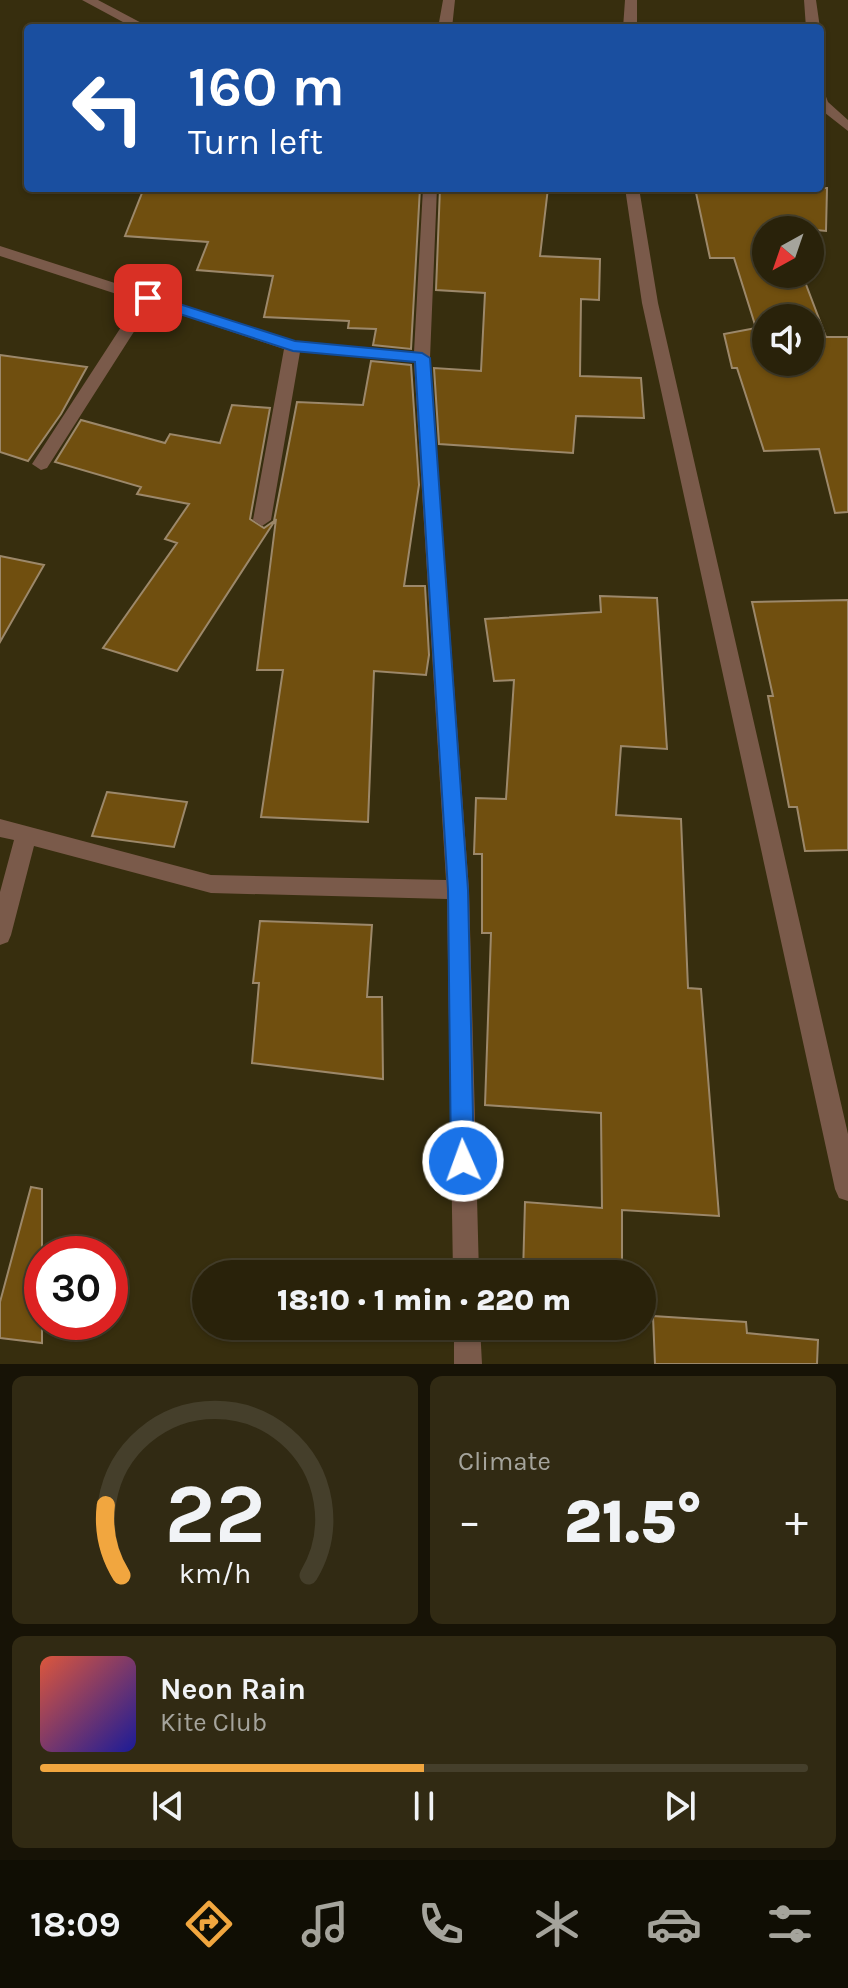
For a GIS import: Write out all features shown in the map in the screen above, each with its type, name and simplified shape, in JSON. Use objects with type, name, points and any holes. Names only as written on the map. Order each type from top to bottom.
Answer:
[{"type":"street","points":[[88,0],[136,24]]},
{"type":"street","points":[[446,24],[449,0]]},
{"type":"street","points":[[630,24],[631,0]]},
{"type":"street","points":[[810,0],[813,24]]},
{"type":"street","points":[[824,106],[848,127]]},
{"type":"street","points":[[430,192],[422,358],[458,890],[466,1260]]},
{"type":"street","points":[[633,192],[650,303],[848,1189]]},
{"type":"street","points":[[0,251],[293,346],[422,358]]},
{"type":"street","points":[[41,464],[148,298]]},
{"type":"street","points":[[262,520],[293,346]]},
{"type":"street","points":[[0,828],[211,884],[458,890]]},
{"type":"street","points":[[0,935],[26,835]]},
{"type":"street","points":[[467,1340],[468,1364]]},
{"type":"building","points":[[827,188],[826,231],[824,216],[752,216],[752,288],[807,288],[813,304],[752,304],[752,315],[734,258],[710,258],[696,192],[824,192]]},
{"type":"building","points":[[142,192],[420,192],[411,349],[373,345],[376,329],[348,328],[349,321],[264,317],[273,276],[197,270],[208,242],[125,236]]},
{"type":"building","points":[[440,192],[548,192],[540,256],[600,259],[599,300],[581,299],[580,376],[641,378],[644,418],[576,416],[573,453],[439,444],[434,368],[481,371],[485,293],[436,290]]},
{"type":"building","points":[[752,329],[752,376],[824,376],[824,332],[826,337],[848,337],[848,512],[835,513],[819,449],[764,451],[737,368],[732,368],[724,334]]},
{"type":"building","points":[[0,355],[87,367],[61,414],[28,461],[0,452]]},
{"type":"building","points":[[371,361],[411,365],[419,485],[404,586],[425,586],[429,655],[426,675],[374,671],[368,822],[261,817],[283,670],[257,670],[276,519],[177,671],[103,648],[177,543],[165,539],[189,504],[137,494],[141,487],[55,462],[81,420],[165,443],[170,434],[220,443],[232,405],[270,408],[250,519],[264,528],[274,521],[297,402],[363,405]]},
{"type":"building","points":[[0,556],[44,565],[0,642]]},
{"type":"building","points":[[600,596],[657,598],[667,749],[621,746],[616,815],[681,819],[688,988],[701,989],[719,1216],[622,1210],[622,1260],[523,1260],[525,1202],[602,1208],[601,1113],[485,1105],[491,933],[482,933],[482,854],[474,854],[476,798],[506,799],[514,680],[494,681],[485,619],[601,612]]},
{"type":"building","points":[[848,600],[848,850],[805,851],[797,807],[789,807],[768,696],[773,696],[752,602]]},
{"type":"building","points":[[107,792],[187,802],[174,847],[92,836]]},
{"type":"building","points":[[260,921],[372,925],[367,997],[382,997],[383,1079],[252,1063],[259,983],[253,983]]},
{"type":"building","points":[[31,1187],[42,1189],[42,1236],[24,1236],[24,1340],[42,1340],[42,1343],[0,1338],[0,1302]]},
{"type":"building","points":[[656,1316],[746,1322],[747,1333],[818,1340],[817,1364],[655,1364]]},
{"type":"route","points":[[148,298],[293,346],[422,358],[458,890],[463,1161]]}]
